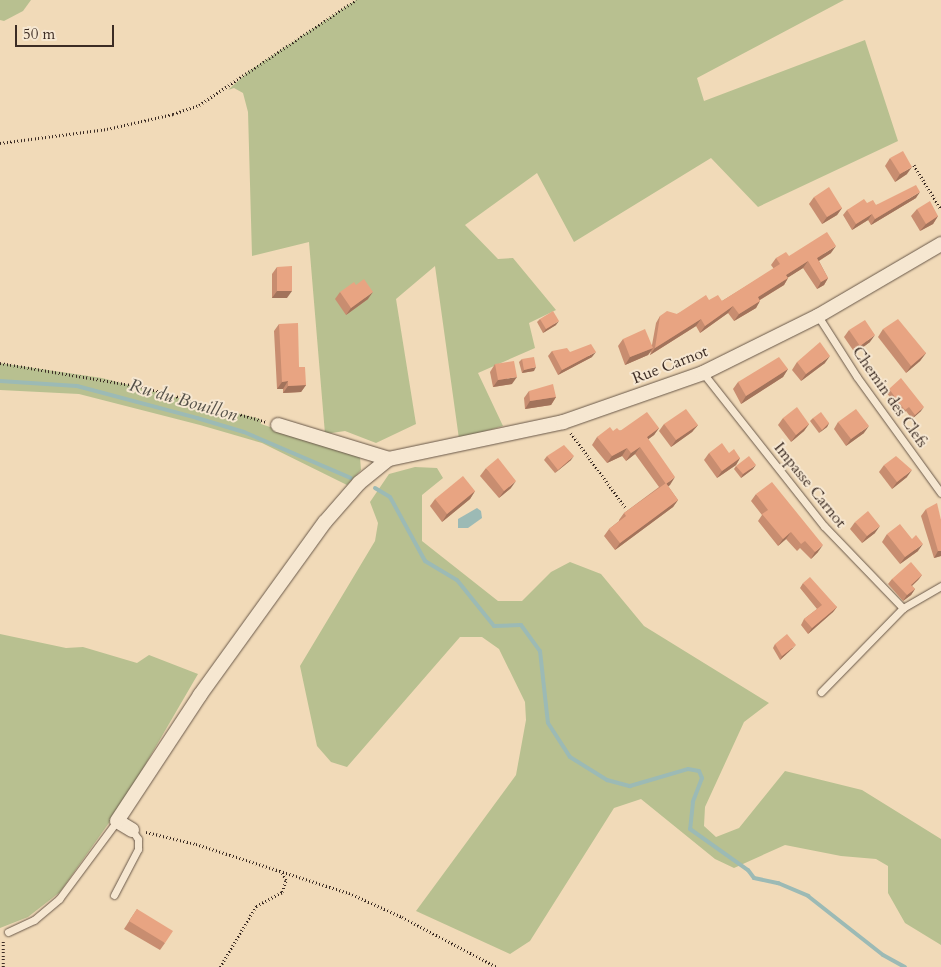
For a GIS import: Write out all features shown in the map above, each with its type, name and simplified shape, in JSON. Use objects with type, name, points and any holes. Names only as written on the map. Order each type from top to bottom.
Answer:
[{"type":"street","name":"Rue Carnot","points":[[389,459],[563,422],[703,373],[818,316],[941,244]]},
{"type":"street","points":[[278,425],[389,459]]},
{"type":"street","points":[[132,830],[117,821],[200,695],[325,522],[359,483],[389,459]]},
{"type":"lane","name":"Chemin des Clefs","points":[[818,316],[857,377],[941,493]]},
{"type":"lane","name":"Impasse Carnot","points":[[703,373],[824,526],[903,608]]},
{"type":"lane","points":[[821,692],[903,608],[941,586]]},
{"type":"lane","points":[[8,932],[34,920],[59,899],[117,821]]},
{"type":"lane","points":[[114,895],[138,849],[138,839],[132,830]]},
{"type":"path","points":[[0,143],[107,129],[173,114],[199,105],[356,0]]},
{"type":"path","points":[[914,165],[941,210]]},
{"type":"path","points":[[0,363],[143,387],[278,425]]},
{"type":"path","points":[[563,422],[625,506]]},
{"type":"path","points":[[132,830],[188,842],[349,893],[402,917],[497,967]]},
{"type":"path","points":[[220,967],[256,906],[282,892],[286,880],[282,872]]},
{"type":"path","points":[[3,967],[2,945],[8,932]]},
{"type":"green space","points":[[0,0],[31,0],[23,11],[4,21],[0,20]]},
{"type":"green space","points":[[356,0],[844,0],[697,78],[704,101],[865,40],[898,141],[758,207],[711,158],[574,242],[537,173],[465,225],[498,259],[513,258],[556,310],[529,323],[535,348],[478,373],[503,426],[459,439],[435,266],[396,299],[416,424],[376,443],[345,431],[325,434],[309,242],[252,256],[248,112],[243,93],[234,88],[228,90],[249,71]]},
{"type":"green space","points":[[0,363],[102,378],[260,419],[261,424],[360,457],[361,470],[347,485],[262,443],[200,425],[79,394],[0,390]]},
{"type":"green space","points":[[415,467],[437,468],[443,478],[422,495],[422,541],[498,601],[522,601],[551,572],[570,562],[601,574],[644,626],[769,703],[744,722],[705,807],[704,826],[716,837],[739,828],[785,771],[862,790],[941,839],[941,945],[905,923],[888,893],[888,866],[876,859],[841,856],[785,845],[734,868],[715,859],[641,799],[614,808],[530,941],[510,954],[416,911],[516,775],[526,720],[525,702],[499,649],[482,637],[460,637],[347,767],[331,762],[317,746],[300,666],[375,541],[378,523],[370,502],[389,474]]},
{"type":"green space","points":[[0,634],[66,648],[83,647],[137,663],[149,655],[198,674],[123,803],[60,892],[28,917],[0,928]]},
{"type":"water","points":[[477,508],[481,511],[482,518],[468,528],[458,528],[458,519]]},
{"type":"building","points":[[903,151],[912,167],[900,174],[890,158]]},
{"type":"building","points":[[916,185],[920,192],[875,219],[872,214],[856,224],[847,210],[864,199],[867,203],[873,200],[876,205]]},
{"type":"building","points":[[829,187],[842,208],[827,217],[814,197]]},
{"type":"building","points":[[930,201],[938,216],[926,224],[917,209]]},
{"type":"building","points":[[827,232],[836,246],[817,258],[828,278],[821,282],[808,261],[786,275],[788,278],[758,297],[760,301],[739,314],[733,306],[705,326],[701,319],[655,348],[660,316],[667,311],[677,314],[706,295],[709,300],[718,295],[722,301],[780,264],[776,258],[786,252],[789,256]]},
{"type":"building","points":[[292,266],[292,291],[277,291],[277,267]]},
{"type":"building","points":[[364,279],[373,292],[351,308],[340,292],[354,282],[356,285]]},
{"type":"building","points":[[553,311],[559,321],[546,329],[540,319]]},
{"type":"building","points":[[898,319],[926,353],[911,366],[883,329]]},
{"type":"building","points":[[865,320],[875,335],[860,346],[849,330]]},
{"type":"building","points":[[298,323],[299,367],[305,367],[306,385],[288,386],[288,381],[282,382],[279,324]]},
{"type":"building","points":[[645,329],[653,348],[630,357],[623,339]]},
{"type":"building","points":[[820,342],[830,356],[806,374],[797,362]]},
{"type":"building","points":[[591,344],[596,352],[562,370],[552,351],[567,348],[570,352]]},
{"type":"building","points":[[534,357],[536,367],[524,370],[522,359]]},
{"type":"building","points":[[779,357],[788,369],[746,396],[738,382]]},
{"type":"building","points":[[514,361],[517,377],[498,380],[495,364]]},
{"type":"building","points":[[901,378],[924,407],[915,415],[909,407],[905,410],[889,389]]},
{"type":"building","points":[[553,384],[556,397],[530,401],[529,391]]},
{"type":"building","points":[[797,407],[809,424],[796,435],[783,418]]},
{"type":"building","points":[[686,409],[698,425],[676,440],[664,424]]},
{"type":"building","points":[[856,409],[869,426],[851,439],[838,422]]},
{"type":"building","points":[[647,412],[659,428],[647,437],[675,477],[666,484],[640,447],[631,453],[627,448],[612,456],[597,437],[610,427],[613,431],[617,428],[620,431]]},
{"type":"building","points":[[821,412],[829,423],[822,430],[813,418]]},
{"type":"building","points":[[722,443],[729,453],[734,449],[740,458],[722,471],[709,453]]},
{"type":"building","points":[[564,445],[574,456],[558,470],[547,456]]},
{"type":"building","points":[[749,456],[756,465],[743,474],[736,466]]},
{"type":"building","points":[[896,456],[912,470],[897,482],[884,465]]},
{"type":"building","points":[[498,458],[516,481],[504,491],[486,468]]},
{"type":"building","points":[[463,476],[475,491],[447,514],[435,499]]},
{"type":"building","points":[[772,482],[823,545],[815,552],[805,541],[801,544],[791,532],[783,539],[762,514],[768,510],[756,494]]},
{"type":"building","points":[[666,483],[678,500],[620,543],[609,529],[626,516],[624,513]]},
{"type":"building","points":[[937,503],[941,520],[941,551],[938,551],[926,509]]},
{"type":"building","points":[[868,511],[880,526],[867,536],[855,522]]},
{"type":"building","points":[[900,524],[912,539],[916,535],[923,544],[905,557],[887,534]]},
{"type":"building","points":[[911,562],[922,575],[911,585],[915,589],[907,595],[892,579]]},
{"type":"building","points":[[810,577],[837,607],[812,628],[804,619],[822,605],[803,583]]},
{"type":"building","points":[[787,634],[796,645],[782,656],[775,644]]},
{"type":"building","points":[[137,909],[173,931],[165,943],[129,921]]},
{"type":"waterway","name":"Ru du Bouillon","points":[[0,381],[77,386],[197,418],[244,432],[351,478]]},
{"type":"waterway","name":"Ru du Bouillon","points":[[375,488],[390,497],[425,561],[457,580],[494,626],[521,625],[540,651],[548,723],[570,757],[607,780],[630,786],[688,769],[699,771],[702,778],[693,802],[690,829],[748,870],[754,878],[778,883],[808,896],[883,955],[905,967]]}]
